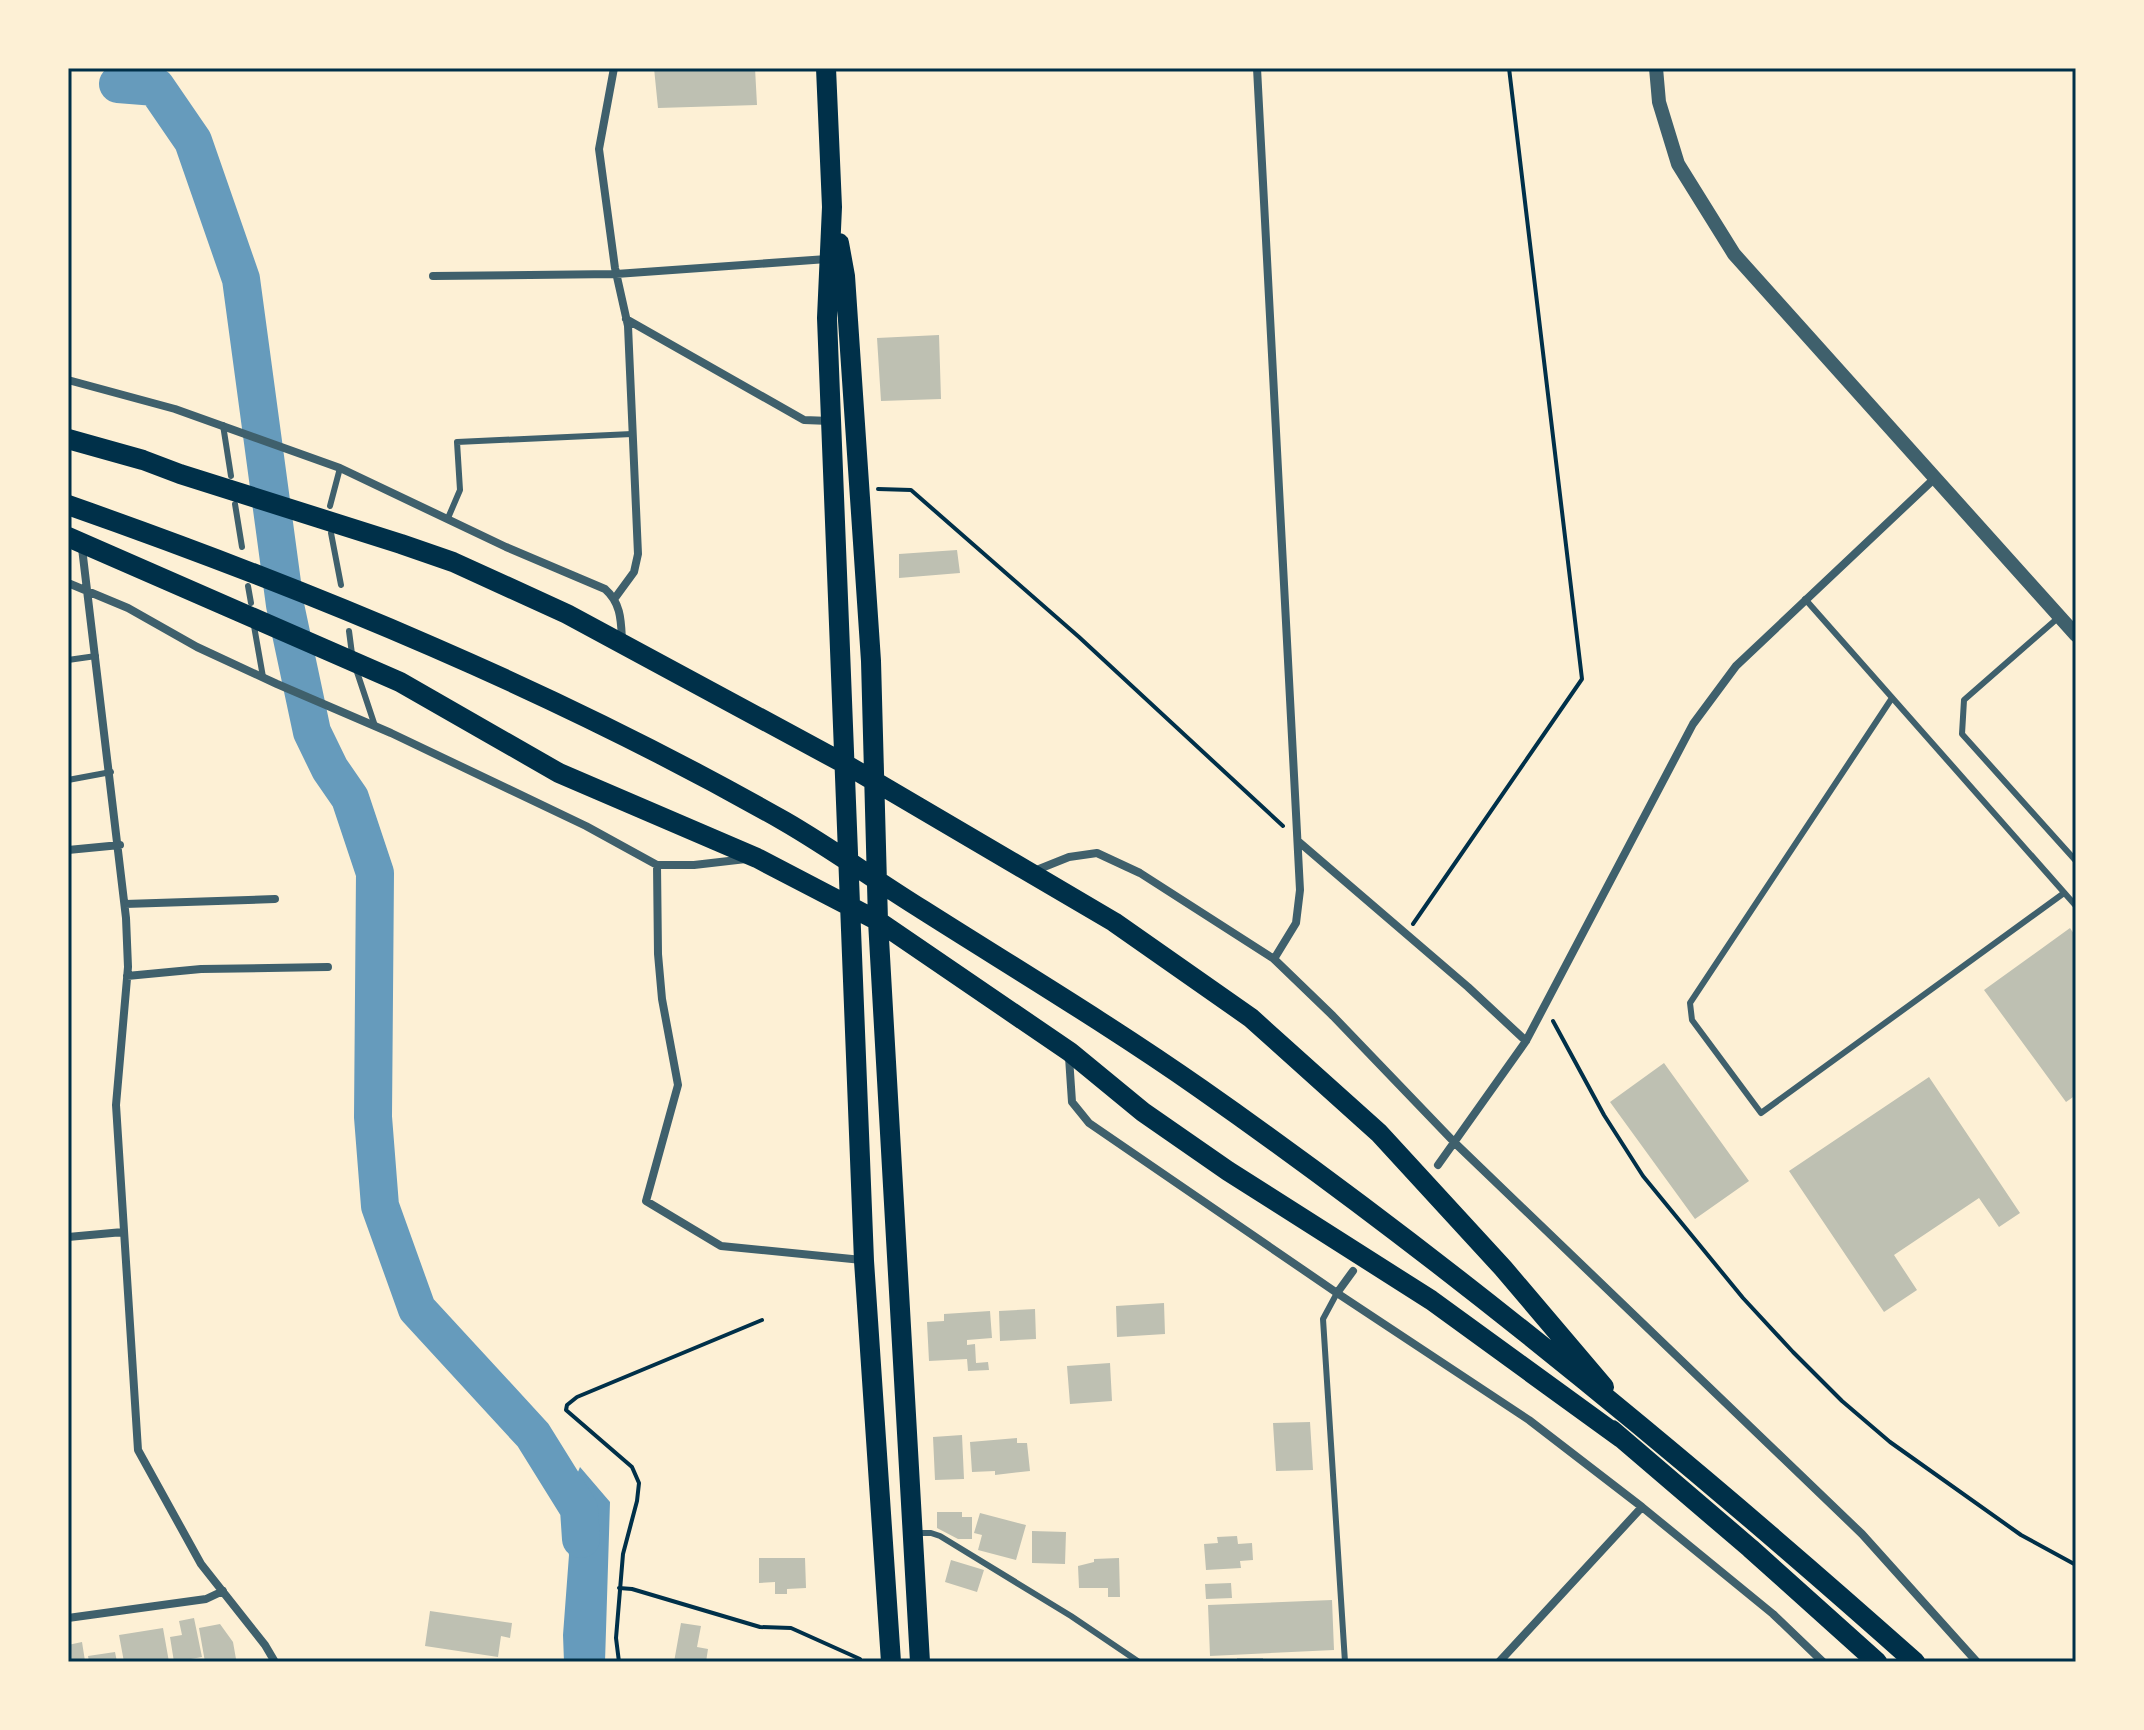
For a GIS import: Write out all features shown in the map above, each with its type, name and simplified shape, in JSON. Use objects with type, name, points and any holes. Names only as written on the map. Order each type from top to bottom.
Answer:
[{"type":"highway","points":[[826,68],[832,207],[827,318],[864,1261],[891,1662]]},
{"type":"highway","points":[[832,207],[845,276],[871,661],[878,921],[920,1662]]},
{"type":"highway","points":[[68,439],[143,460],[240,499],[323,511],[453,562],[567,614],[845,764],[1114,922],[1251,1018],[1379,1133],[1503,1268],[1628,1431]]},
{"type":"highway","points":[[68,505],[253,580],[331,605],[555,703],[660,755],[787,823],[1086,1012],[1189,1081],[1413,1244],[1628,1431],[1750,1548],[1877,1662]]},
{"type":"highway","points":[[75,542],[346,654],[559,773],[757,858],[878,921],[1070,1052],[1155,1120],[1228,1171],[1431,1300],[1628,1431],[1815,1574],[1915,1662]]},
{"type":"street","points":[[614,68],[599,149],[616,274],[626,319],[638,554],[634,572],[615,598]]},
{"type":"street","points":[[1257,68],[1300,890],[1296,923],[1274,959]]},
{"type":"street","points":[[1656,68],[1659,102],[1678,164],[1734,254],[2076,635]]},
{"type":"street","points":[[433,276],[616,274],[829,259]]},
{"type":"street","points":[[626,319],[804,420],[831,421]]},
{"type":"street","points":[[68,380],[223,425],[340,468],[506,547],[605,589],[615,598],[620,612],[622,645]]},
{"type":"street","points":[[1438,1165],[1526,1041],[1693,724],[1736,666],[1935,478]]},
{"type":"street","points":[[75,542],[87,590],[125,904],[127,976],[116,1105],[138,1450],[201,1564],[275,1662]]},
{"type":"street","points":[[68,583],[128,608],[197,647],[375,726],[586,826],[657,865],[694,865],[757,858]]},
{"type":"street","points":[[1299,842],[1526,1041]]},
{"type":"street","points":[[68,850],[120,845]]},
{"type":"street","points":[[1030,872],[1069,857],[1097,853],[1140,873],[1274,959],[1455,1143],[1862,1534],[1977,1662]]},
{"type":"street","points":[[657,865],[659,969],[678,1085],[646,1201],[721,1246],[864,1261]]},
{"type":"street","points":[[125,904],[275,899]]},
{"type":"street","points":[[127,976],[201,969],[328,967]]},
{"type":"street","points":[[1070,1052],[1072,1102],[1089,1123],[1529,1420],[1773,1614],[1823,1662]]},
{"type":"street","points":[[68,1237],[123,1232]]},
{"type":"street","points":[[1337,1293],[1353,1271]]},
{"type":"street","points":[[1499,1662],[1642,1507]]},
{"type":"street","points":[[68,1618],[206,1599],[223,1591]]},
{"type":"lane","points":[[223,425],[231,476]]},
{"type":"lane","points":[[448,518],[460,490],[457,442],[632,434]]},
{"type":"lane","points":[[323,511],[340,468]]},
{"type":"lane","points":[[240,499],[242,547]]},
{"type":"lane","points":[[331,533],[341,585]]},
{"type":"lane","points":[[253,580],[263,677]]},
{"type":"lane","points":[[1805,599],[2076,906]]},
{"type":"lane","points":[[2059,617],[1964,700],[1962,734],[2076,861]]},
{"type":"lane","points":[[346,654],[349,631]]},
{"type":"lane","points":[[68,660],[96,656]]},
{"type":"lane","points":[[357,672],[375,726]]},
{"type":"lane","points":[[1892,698],[1690,1003],[1692,1020],[1761,1113],[2064,893]]},
{"type":"lane","points":[[68,780],[111,772]]},
{"type":"lane","points":[[1337,1293],[1323,1319],[1345,1662]]},
{"type":"lane","points":[[912,1533],[940,1536],[1071,1616],[1139,1662]]},
{"type":"path","points":[[1406,934],[1582,679],[1509,68]]},
{"type":"path","points":[[859,490],[911,490],[1079,637],[1299,842]]},
{"type":"path","points":[[1545,1005],[1604,1115],[1643,1176],[1743,1298],[1793,1352],[1842,1401],[1890,1442],[2021,1535],[2076,1565]]},
{"type":"path","points":[[619,1662],[616,1638],[619,1588],[623,1554],[639,1483],[632,1467],[566,1410],[567,1405],[577,1397],[762,1320]]},
{"type":"path","points":[[619,1588],[632,1589],[760,1627],[791,1628],[860,1659]]},
{"type":"water","points":[[580,1467],[610,1502],[605,1662],[564,1662],[569,1555],[562,1511]]},
{"type":"building","points":[[654,68],[755,68],[757,105],[658,108]]},
{"type":"building","points":[[939,335],[941,399],[881,401],[877,338]]},
{"type":"building","points":[[957,550],[960,573],[899,578],[899,554]]},
{"type":"building","points":[[2070,928],[2076,937],[2076,1095],[2066,1102],[1984,990]]},
{"type":"building","points":[[1664,1063],[1749,1181],[1695,1219],[1610,1102]]},
{"type":"building","points":[[1929,1077],[2020,1213],[1999,1227],[1979,1198],[1894,1255],[1917,1290],[1884,1312],[1789,1171]]},
{"type":"building","points":[[1164,1303],[1165,1334],[1117,1337],[1116,1306]]},
{"type":"building","points":[[1035,1309],[1036,1339],[1000,1341],[999,1311]]},
{"type":"building","points":[[990,1311],[992,1338],[967,1340],[967,1345],[975,1344],[976,1363],[988,1362],[989,1370],[968,1371],[967,1359],[929,1361],[927,1322],[944,1321],[944,1314]]},
{"type":"building","points":[[1110,1363],[1112,1401],[1070,1404],[1067,1366]]},
{"type":"building","points":[[1310,1422],[1313,1470],[1276,1471],[1273,1423]]},
{"type":"building","points":[[962,1435],[964,1479],[935,1480],[933,1437]]},
{"type":"building","points":[[1017,1438],[1017,1443],[1027,1443],[1030,1471],[995,1475],[995,1471],[972,1472],[970,1442]]},
{"type":"building","points":[[937,1512],[962,1512],[962,1517],[972,1517],[972,1539],[958,1539],[937,1528]]},
{"type":"building","points":[[980,1513],[1026,1525],[1016,1560],[978,1550],[982,1535],[974,1533]]},
{"type":"building","points":[[1032,1531],[1066,1532],[1065,1564],[1032,1563]]},
{"type":"building","points":[[1237,1536],[1238,1544],[1252,1543],[1253,1560],[1240,1561],[1241,1568],[1206,1570],[1204,1544],[1218,1543],[1217,1537]]},
{"type":"building","points":[[759,1558],[805,1558],[806,1588],[787,1589],[787,1594],[775,1594],[775,1582],[759,1583]]},
{"type":"building","points":[[1119,1558],[1120,1597],[1108,1597],[1108,1588],[1079,1588],[1078,1566],[1094,1562],[1094,1559]]},
{"type":"building","points":[[951,1560],[984,1570],[977,1592],[945,1582]]},
{"type":"building","points":[[1231,1583],[1232,1598],[1206,1599],[1205,1584]]},
{"type":"building","points":[[1332,1600],[1334,1650],[1210,1656],[1208,1605]]},
{"type":"building","points":[[430,1611],[512,1623],[510,1638],[501,1636],[498,1657],[425,1646]]},
{"type":"building","points":[[194,1618],[202,1657],[174,1662],[170,1637],[182,1635],[179,1621]]},
{"type":"building","points":[[681,1623],[701,1626],[697,1647],[708,1649],[706,1662],[674,1662]]},
{"type":"building","points":[[220,1624],[233,1642],[236,1659],[205,1662],[199,1628]]},
{"type":"building","points":[[163,1628],[169,1662],[124,1662],[119,1635]]},
{"type":"building","points":[[82,1642],[85,1661],[68,1662],[68,1645]]},
{"type":"building","points":[[115,1652],[117,1662],[89,1662],[88,1656]]},
{"type":"building","points":[[1237,1658],[1263,1658],[1263,1662],[1237,1662]]},
{"type":"waterway","points":[[145,68],[156,87]]},
{"type":"waterway","points":[[118,84],[156,87],[193,141],[241,279],[285,605],[312,732],[330,769],[350,798],[375,873],[373,1117],[380,1206],[417,1309],[533,1435],[579,1509],[581,1539]]}]
